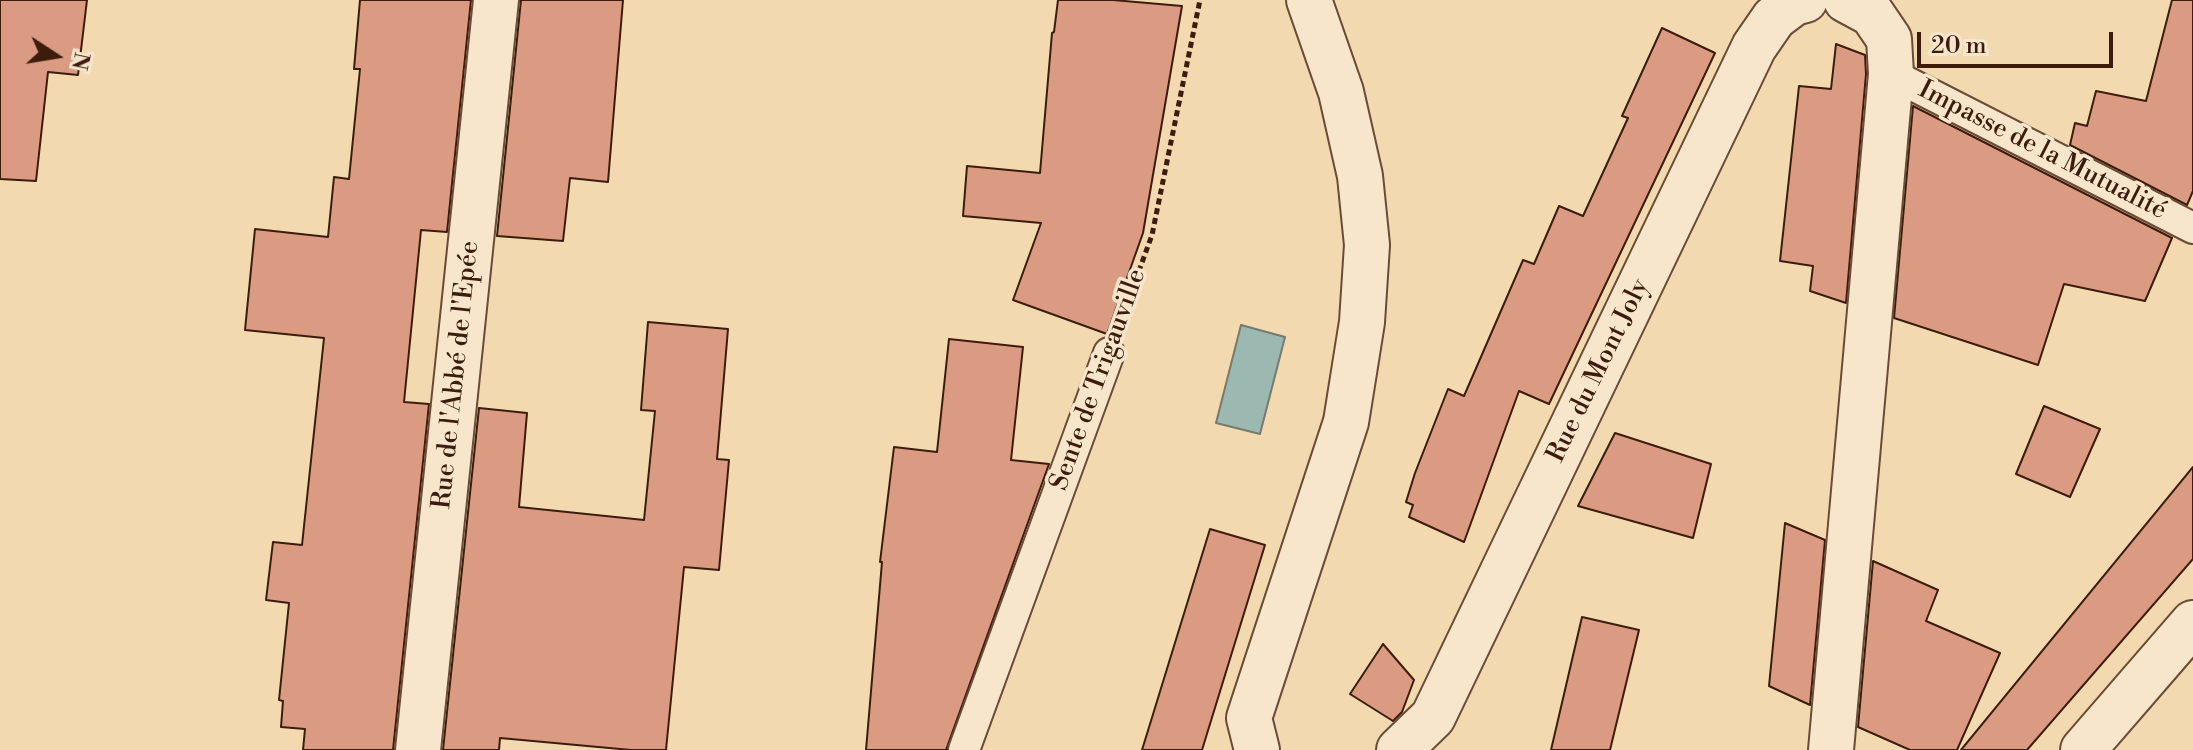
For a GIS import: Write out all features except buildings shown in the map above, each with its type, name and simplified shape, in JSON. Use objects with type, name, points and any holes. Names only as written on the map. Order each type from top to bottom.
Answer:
[{"type":"street","name":"Rue de l'Abbé de l'Epée","points":[[418,750],[496,0]]},
{"type":"street","points":[[1257,750],[1249,718],[1346,422],[1362,322],[1367,245],[1360,176],[1341,92],[1309,0]]},
{"type":"street","name":"Rue du Mont Joly","points":[[1399,750],[1433,717],[1754,47],[1774,18],[1794,3],[1805,0]]},
{"type":"street","points":[[1831,750],[1891,74],[1889,39],[1872,14],[1846,0]]},
{"type":"street","points":[[2083,750],[2193,623]]},
{"type":"lane","name":"Impasse de la Mutualité","points":[[1891,74],[2193,228]]},
{"type":"lane","name":"Sente de Trigauville","points":[[964,750],[1109,353]]},
{"type":"path","name":"Sente de Trigauville","points":[[1109,353],[1152,235],[1200,0]]},
{"type":"water","points":[[1241,325],[1285,337],[1260,434],[1216,423]]}]
